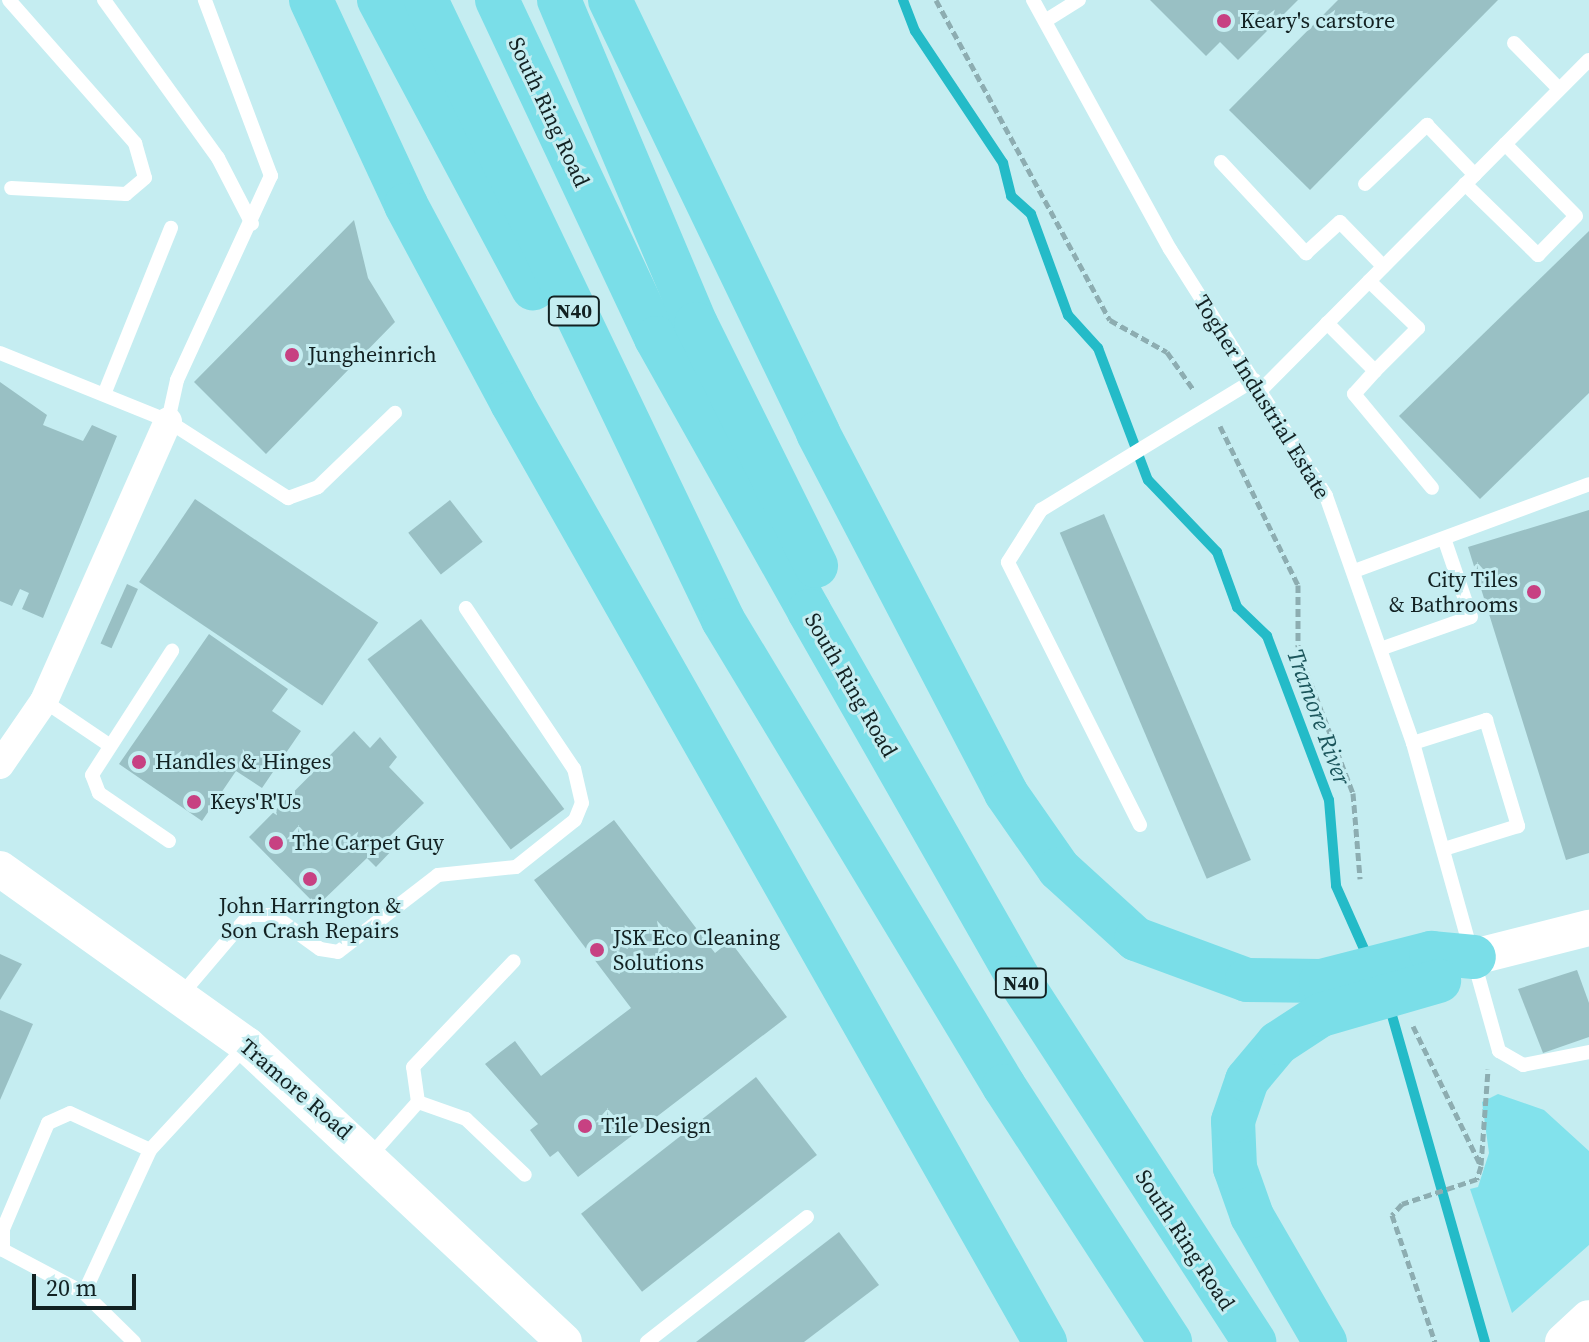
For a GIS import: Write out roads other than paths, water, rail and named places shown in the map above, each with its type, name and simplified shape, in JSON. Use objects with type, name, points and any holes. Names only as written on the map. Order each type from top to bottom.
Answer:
[{"type":"highway","points":[[311,0],[406,205],[512,403],[1045,1342]]},
{"type":"highway","points":[[379,0],[442,128],[723,620]]},
{"type":"highway","name":"N40","points":[[426,0],[723,620],[1004,1086],[1170,1342]]},
{"type":"highway","name":"South Ring Road","points":[[497,0],[656,338],[809,611],[1018,978],[1254,1342]]},
{"type":"highway","points":[[528,0],[809,611]]},
{"type":"highway","points":[[559,0],[696,324],[1018,978]]},
{"type":"highway","points":[[610,0],[818,433],[1006,793],[1059,869],[1136,939],[1247,980],[1321,981],[1431,953],[1474,957]]},
{"type":"highway","points":[[1325,1342],[1252,1216],[1235,1168],[1233,1121],[1247,1080],[1278,1043],[1321,1015],[1439,981],[1474,957]]},
{"type":"street","points":[[0,765],[44,701],[168,421]]},
{"type":"street","name":"Tramore Road","points":[[0,869],[181,995],[247,1045],[371,1155],[564,1342]]},
{"type":"street","points":[[1474,957],[1589,928]]},
{"type":"street","points":[[1563,1342],[1589,1318]]},
{"type":"lane","points":[[9,0],[135,143],[145,178],[126,194],[11,188]]},
{"type":"lane","points":[[104,0],[218,158],[252,224]]},
{"type":"lane","points":[[168,421],[177,380],[268,191],[270,161],[205,0]]},
{"type":"lane","name":"Togher Industrial Estate","points":[[1033,0],[1170,249],[1326,496],[1357,570],[1413,743],[1499,1051],[1523,1065],[1589,1052]]},
{"type":"lane","points":[[1045,21],[1079,0]]},
{"type":"lane","points":[[1514,43],[1559,89]]},
{"type":"lane","points":[[1140,825],[1008,562],[1041,510],[1258,385],[1327,323],[1589,60]]},
{"type":"lane","points":[[1365,184],[1427,125],[1470,180],[1538,255],[1576,216],[1505,144]]},
{"type":"lane","points":[[1221,162],[1306,253],[1340,222],[1383,266]]},
{"type":"lane","points":[[105,392],[171,228]]},
{"type":"lane","points":[[1369,281],[1418,328],[1354,394],[1432,488]]},
{"type":"lane","points":[[1327,323],[1375,371]]},
{"type":"lane","points":[[0,353],[105,392],[168,421],[288,498],[318,487],[395,413]]},
{"type":"lane","points":[[1357,570],[1589,484]]},
{"type":"lane","points":[[1383,648],[1471,617],[1444,538]]},
{"type":"lane","points":[[181,995],[249,915],[273,915],[320,949],[338,952],[438,875],[516,867],[575,820],[582,803],[574,769],[466,608]]},
{"type":"lane","points":[[169,841],[99,793],[92,775],[106,743],[172,651]]},
{"type":"lane","points":[[44,701],[106,743]]},
{"type":"lane","points":[[1413,743],[1486,720],[1518,826],[1444,849]]},
{"type":"lane","points":[[371,1155],[418,1102],[413,1067],[514,961]]},
{"type":"lane","points":[[84,1293],[150,1150],[247,1045]]},
{"type":"lane","points":[[418,1102],[466,1119],[525,1175]]},
{"type":"lane","points":[[134,1342],[84,1293],[3,1250],[3,1229],[48,1123],[70,1113],[150,1150]]},
{"type":"lane","points":[[647,1342],[807,1217]]},
{"type":"waterway","name":"Tramore River","points":[[903,0],[915,31],[1003,163],[1011,196],[1031,214],[1068,315],[1098,348],[1148,480],[1217,552],[1237,607],[1267,636],[1329,800],[1336,886],[1368,958]]},
{"type":"waterway","name":"Tramore River","points":[[1389,1005],[1485,1342]]},
{"type":"place","name":"Keary's carstore","points":[[1224,21]]},
{"type":"place","name":"Jungheinrich","points":[[292,355]]},
{"type":"place","name":"City Tiles & Bathrooms","points":[[1534,592]]},
{"type":"place","name":"Handles & Hinges","points":[[139,762]]},
{"type":"place","name":"Keys'R'Us","points":[[194,802]]},
{"type":"place","name":"The Carpet Guy","points":[[276,843]]},
{"type":"place","name":"John Harrington & Son Crash Repairs","points":[[310,879]]},
{"type":"place","name":"JSK Eco Cleaning Solutions","points":[[597,950]]},
{"type":"place","name":"Tile Design","points":[[585,1126]]}]
